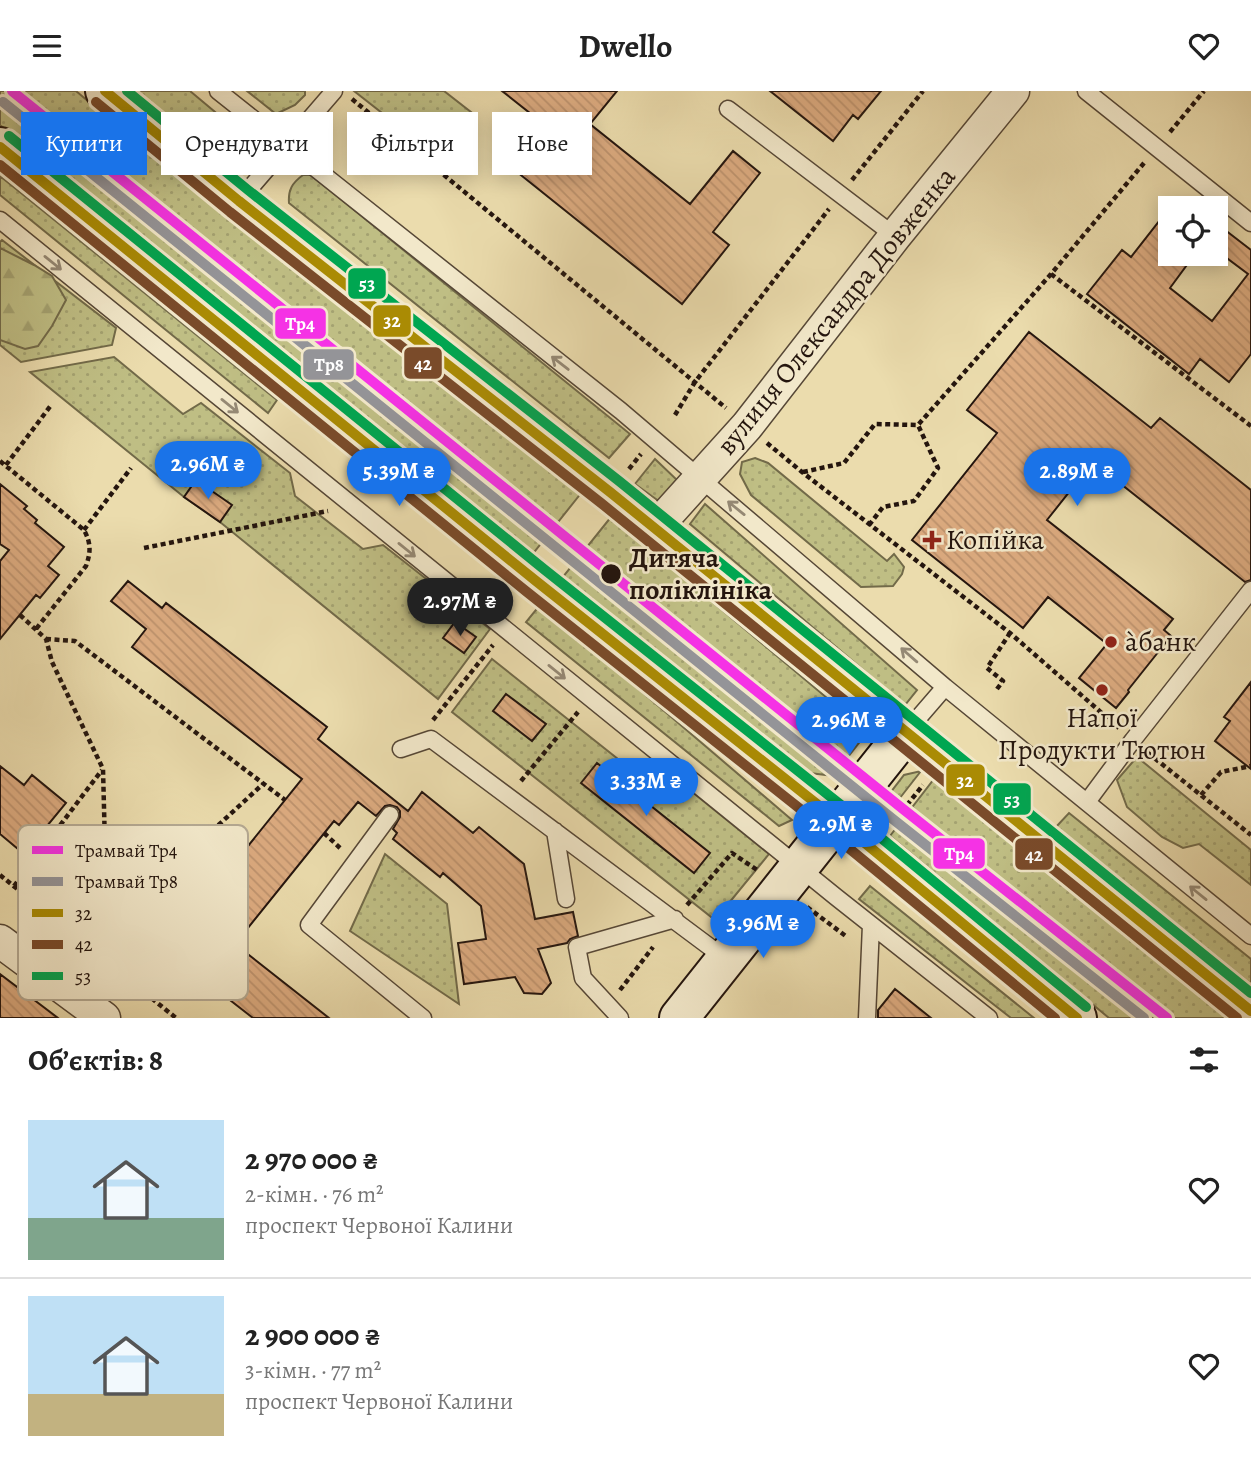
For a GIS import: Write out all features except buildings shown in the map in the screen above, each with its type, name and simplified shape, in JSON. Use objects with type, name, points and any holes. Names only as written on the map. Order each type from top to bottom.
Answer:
[{"type":"main road","points":[[105,91],[239,201],[655,528],[1251,1011]]},
{"type":"main road","points":[[0,148],[837,820],[1077,1018]]},
{"type":"main road","points":[[679,1018],[907,731]]},
{"type":"street","name":"вулиця Олександра Довженка","points":[[655,528],[747,426],[895,236],[1013,91]]},
{"type":"street","points":[[0,941],[18,954]]},
{"type":"street","points":[[80,1000],[104,1018]]},
{"type":"lane","points":[[218,91],[244,112]]},
{"type":"lane","points":[[1086,91],[1251,223]]},
{"type":"lane","points":[[321,112],[341,93]]},
{"type":"lane","points":[[728,109],[895,236]]},
{"type":"lane","points":[[239,201],[261,175]]},
{"type":"lane","points":[[323,175],[621,411],[945,687],[1251,936]]},
{"type":"lane","points":[[0,220],[589,698],[989,1018]]},
{"type":"lane","points":[[1087,802],[1251,590]]},
{"type":"lane","points":[[907,731],[945,687]]},
{"type":"lane","points":[[401,749],[431,739],[555,831],[680,914],[726,959]]},
{"type":"lane","points":[[390,815],[309,926],[423,1018]]},
{"type":"lane","points":[[555,831],[566,899]]},
{"type":"lane","points":[[620,1018],[583,978],[577,947],[680,914]]},
{"type":"lane","points":[[867,1018],[871,925]]},
{"type":"path","points":[[675,415],[695,382],[923,91]]},
{"type":"path","points":[[802,473],[844,463],[875,424],[918,425],[1051,274],[1204,91]]},
{"type":"path","points":[[341,93],[695,382],[802,473],[1010,633],[1123,731]]},
{"type":"path","points":[[1051,274],[1251,426]]},
{"type":"path","points":[[6,465],[52,404]]},
{"type":"path","points":[[869,525],[883,507],[914,501],[937,468],[918,425]]},
{"type":"path","points":[[624,475],[645,449]]},
{"type":"path","points":[[0,461],[84,530],[89,539],[90,554],[86,566],[36,629]]},
{"type":"path","points":[[84,530],[131,468]]},
{"type":"path","points":[[144,548],[353,506]]},
{"type":"path","points":[[20,615],[46,639],[52,662],[103,769],[104,825]]},
{"type":"path","points":[[997,689],[1003,681],[987,668],[1010,633]]},
{"type":"path","points":[[46,639],[75,641],[285,800]]},
{"type":"path","points":[[431,739],[433,720],[496,641]]},
{"type":"path","points":[[508,796],[589,698]]},
{"type":"path","points":[[1148,753],[1251,835]]},
{"type":"path","points":[[1201,795],[1221,772],[1251,767]]},
{"type":"path","points":[[61,825],[103,769]]},
{"type":"path","points":[[886,833],[929,776]]},
{"type":"path","points":[[218,825],[263,784]]},
{"type":"path","points":[[680,914],[732,853],[744,860]]},
{"type":"path","points":[[0,875],[18,888]]},
{"type":"path","points":[[15,886],[18,882]]},
{"type":"path","points":[[803,905],[847,937]]},
{"type":"path","points":[[608,1006],[657,942]]},
{"type":"path","points":[[155,1000],[176,1018]]},
{"type":"green space","points":[[0,91],[76,91],[101,112],[21,112],[21,142],[0,125]]},
{"type":"green space","points":[[128,91],[190,91],[215,112],[161,112],[161,119]]},
{"type":"green space","points":[[247,91],[305,91],[305,95],[295,105],[273,112]]},
{"type":"green space","points":[[354,91],[444,91],[471,112],[381,112]]},
{"type":"green space","points":[[147,151],[161,163],[161,175],[176,175],[582,492],[531,556],[62,175],[147,175]]},
{"type":"green space","points":[[303,175],[311,175],[630,434],[609,458],[289,203],[289,194]]},
{"type":"green space","points":[[0,176],[277,400],[268,413],[0,195]]},
{"type":"green space","points":[[2,240],[116,328],[112,345],[21,362],[0,345]]},
{"type":"green space","points":[[0,248],[52,276],[66,300],[38,346],[25,349],[0,340]]},
{"type":"green space","points":[[114,357],[183,414],[201,403],[290,473],[295,496],[363,549],[383,545],[490,629],[438,699],[30,372]]},
{"type":"green space","points":[[755,458],[768,463],[887,561],[894,554],[904,567],[893,586],[861,587],[751,495],[740,474],[742,462]]},
{"type":"green space","points":[[655,459],[678,481],[660,502],[635,484]]},
{"type":"green space","points":[[705,504],[917,690],[905,705],[690,524]]},
{"type":"green space","points":[[611,517],[858,724],[862,739],[833,776],[810,773],[562,578]]},
{"type":"green space","points":[[540,605],[792,820],[779,826],[526,622]]},
{"type":"green space","points":[[492,659],[657,790],[671,775],[769,854],[715,920],[452,712]]},
{"type":"green space","points":[[1137,757],[1251,850],[1251,885],[1199,844],[1183,848],[1162,837],[1127,807],[1117,780]]},
{"type":"green space","points":[[921,771],[878,827],[874,814],[904,775]]},
{"type":"green space","points":[[934,779],[1228,1018],[1109,1018],[890,836]]},
{"type":"green space","points":[[1069,813],[1251,959],[1251,984],[1056,827]]},
{"type":"green space","points":[[385,854],[447,904],[459,1004],[350,931]]},
{"type":"green space","points":[[870,886],[1034,1018],[1011,1018],[859,899]]},
{"type":"tram line","name":"Тр4","points":[[12,91],[903,809],[1167,1018]]},
{"type":"tram line","name":"Тр8","points":[[3,102],[894,820],[1144,1018]]},
{"type":"transit line","name":"32","points":[[105,91],[239,201],[610,492],[1251,1011]]},
{"type":"transit line","name":"53","points":[[127,91],[248,190],[619,481],[1251,993]]},
{"type":"transit line","name":"42","points":[[96,102],[230,212],[601,503],[1237,1018]]},
{"type":"transit line","name":"53","points":[[9,136],[545,570],[846,809],[1086,1007]]},
{"type":"transit line","name":"32","points":[[0,147],[536,581],[837,820],[1077,1018]]},
{"type":"transit line","name":"42","points":[[0,165],[527,592],[828,831],[1055,1018]]},
{"type":"place","name":"Копійка","points":[[932,540]]},
{"type":"place","name":"Дитяча поліклініка","points":[[611,574]]},
{"type":"place","name":"а̀банк","points":[[1111,642]]},
{"type":"place","name":"Напої Продукти Тютюн","points":[[1102,690]]}]
